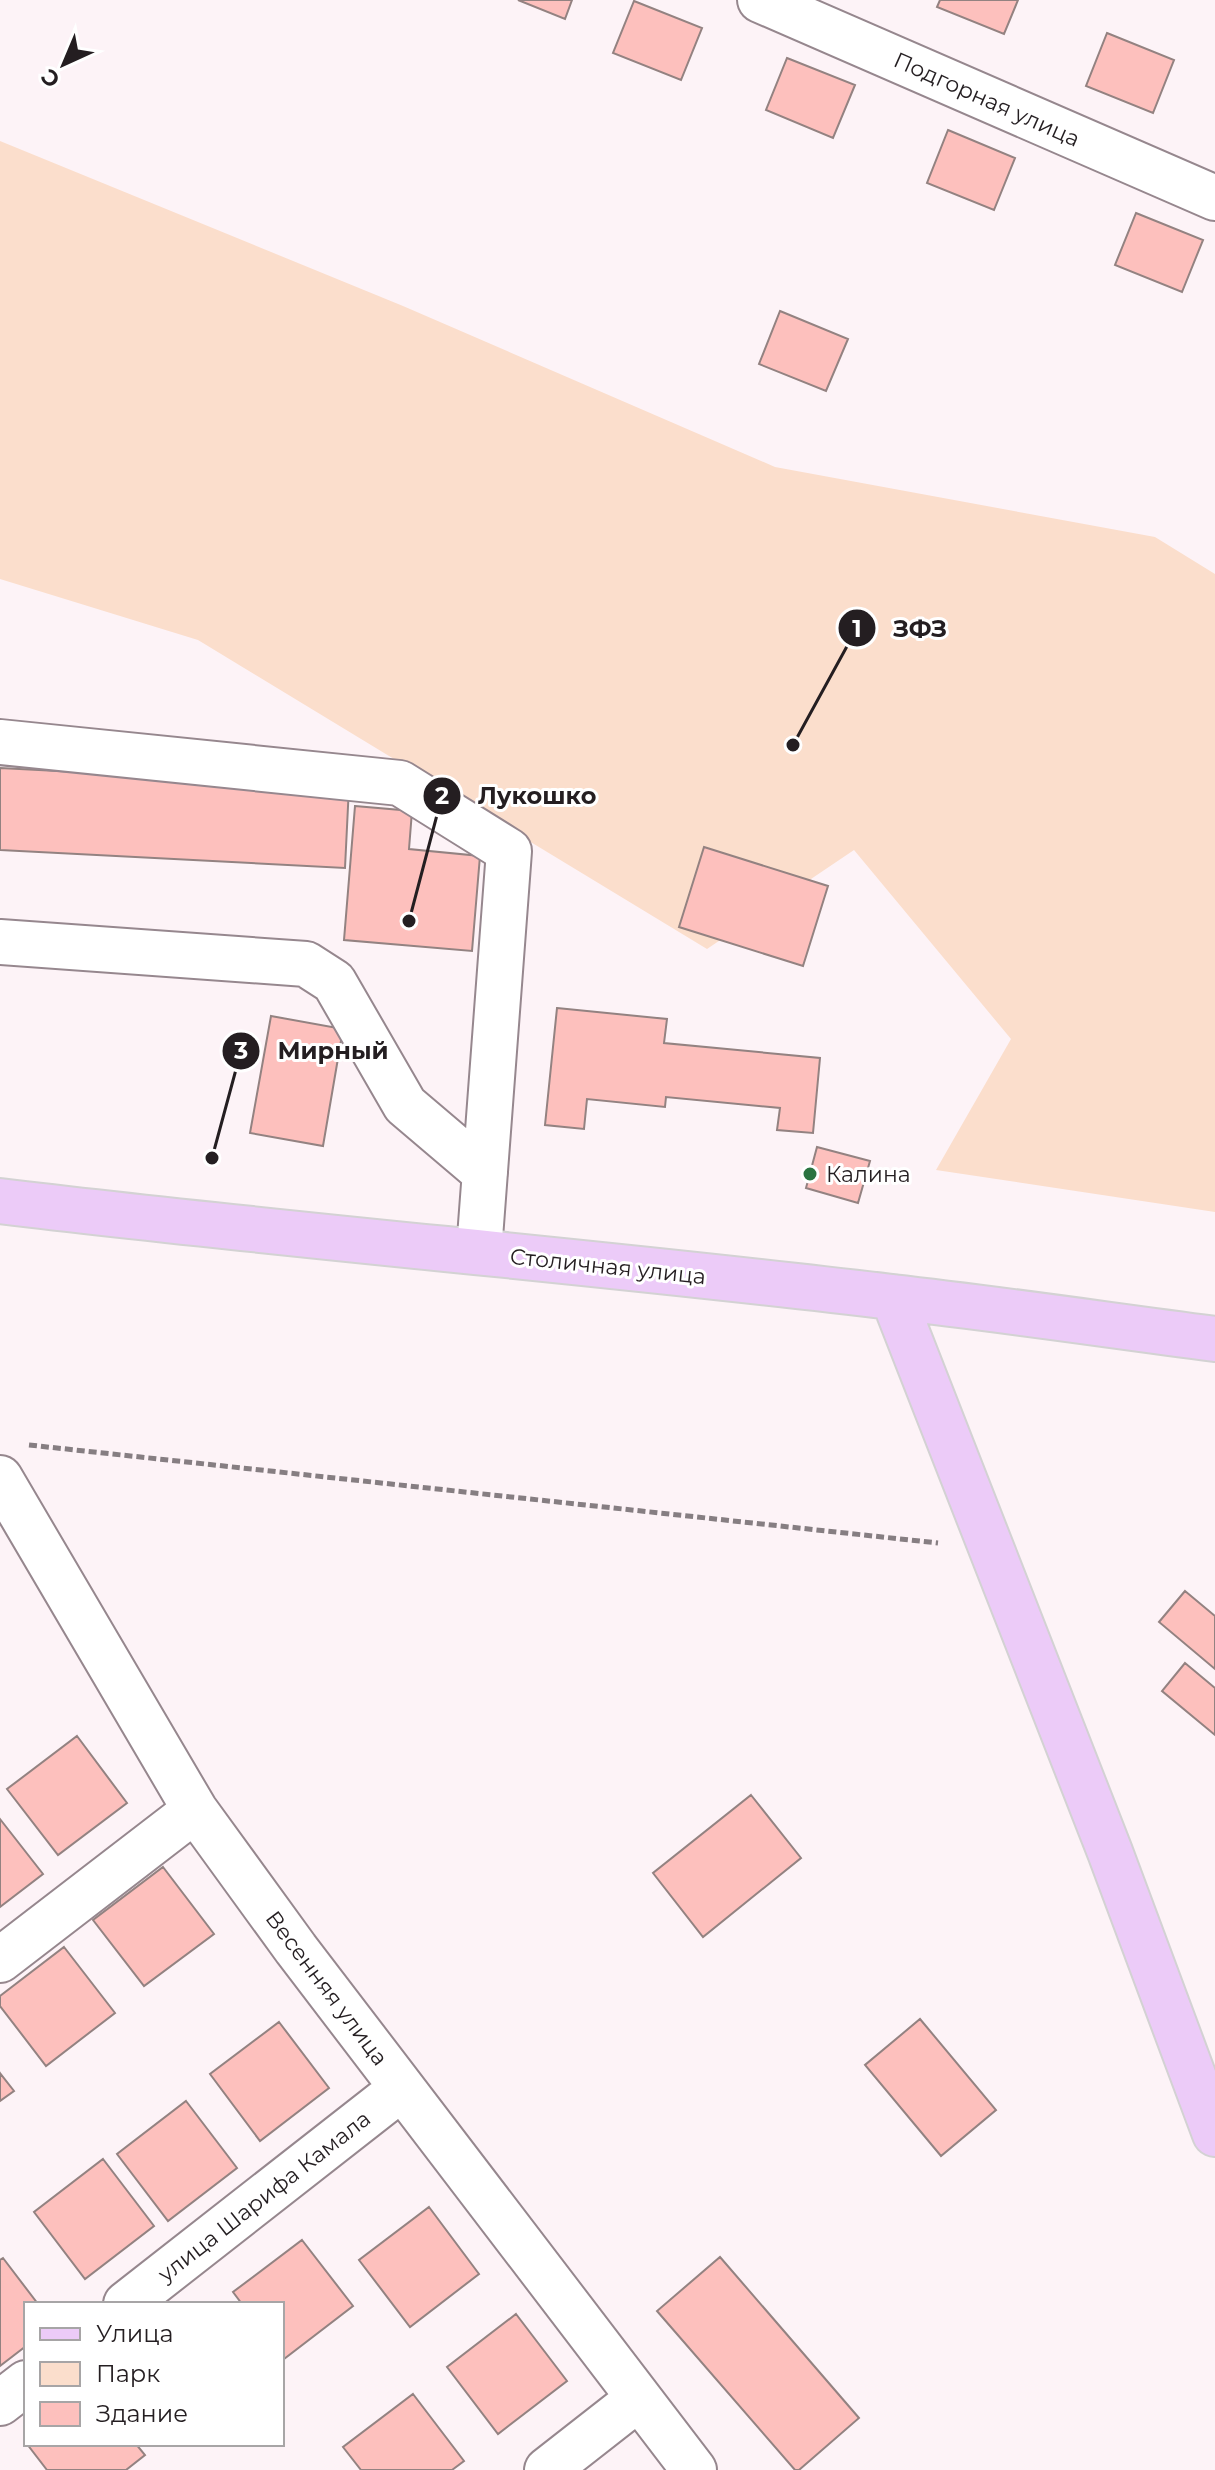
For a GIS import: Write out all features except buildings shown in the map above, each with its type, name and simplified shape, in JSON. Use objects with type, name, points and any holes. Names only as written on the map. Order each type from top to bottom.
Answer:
[{"type":"main road","name":"Столичная улица","points":[[0,1201],[206,1226],[479,1251],[893,1297],[1215,1339]]},
{"type":"main road","points":[[893,1297],[1110,1852],[1215,2134]]},
{"type":"street","name":"Подгорная улица","points":[[760,0],[1215,198]]},
{"type":"street","points":[[0,742],[400,783],[509,851],[479,1251]]},
{"type":"street","points":[[0,942],[306,964],[334,982],[405,1105],[485,1173]]},
{"type":"street","name":"Весенняя улица","points":[[8,1461],[195,1810],[296,1949],[694,2470]]},
{"type":"street","points":[[0,1960],[195,1810]]},
{"type":"street","name":"улица Шарифа Камала","points":[[129,2302],[402,2088]]},
{"type":"street","points":[[0,2403],[24,2385]]},
{"type":"street","points":[[547,2470],[639,2398]]},
{"type":"path","points":[[8,1461],[938,1543]]},
{"type":"green space","points":[[0,141],[403,306],[775,467],[1155,537],[1215,574],[1215,1212],[936,1170],[1011,1039],[854,850],[707,949],[198,640],[0,579]]},
{"type":"place","name":"ЗФЗ","points":[[793,745]]},
{"type":"place","name":"Лукошко","points":[[409,921]]},
{"type":"place","name":"Мирный","points":[[212,1158]]},
{"type":"place","name":"Калина","points":[[810,1174]]}]
